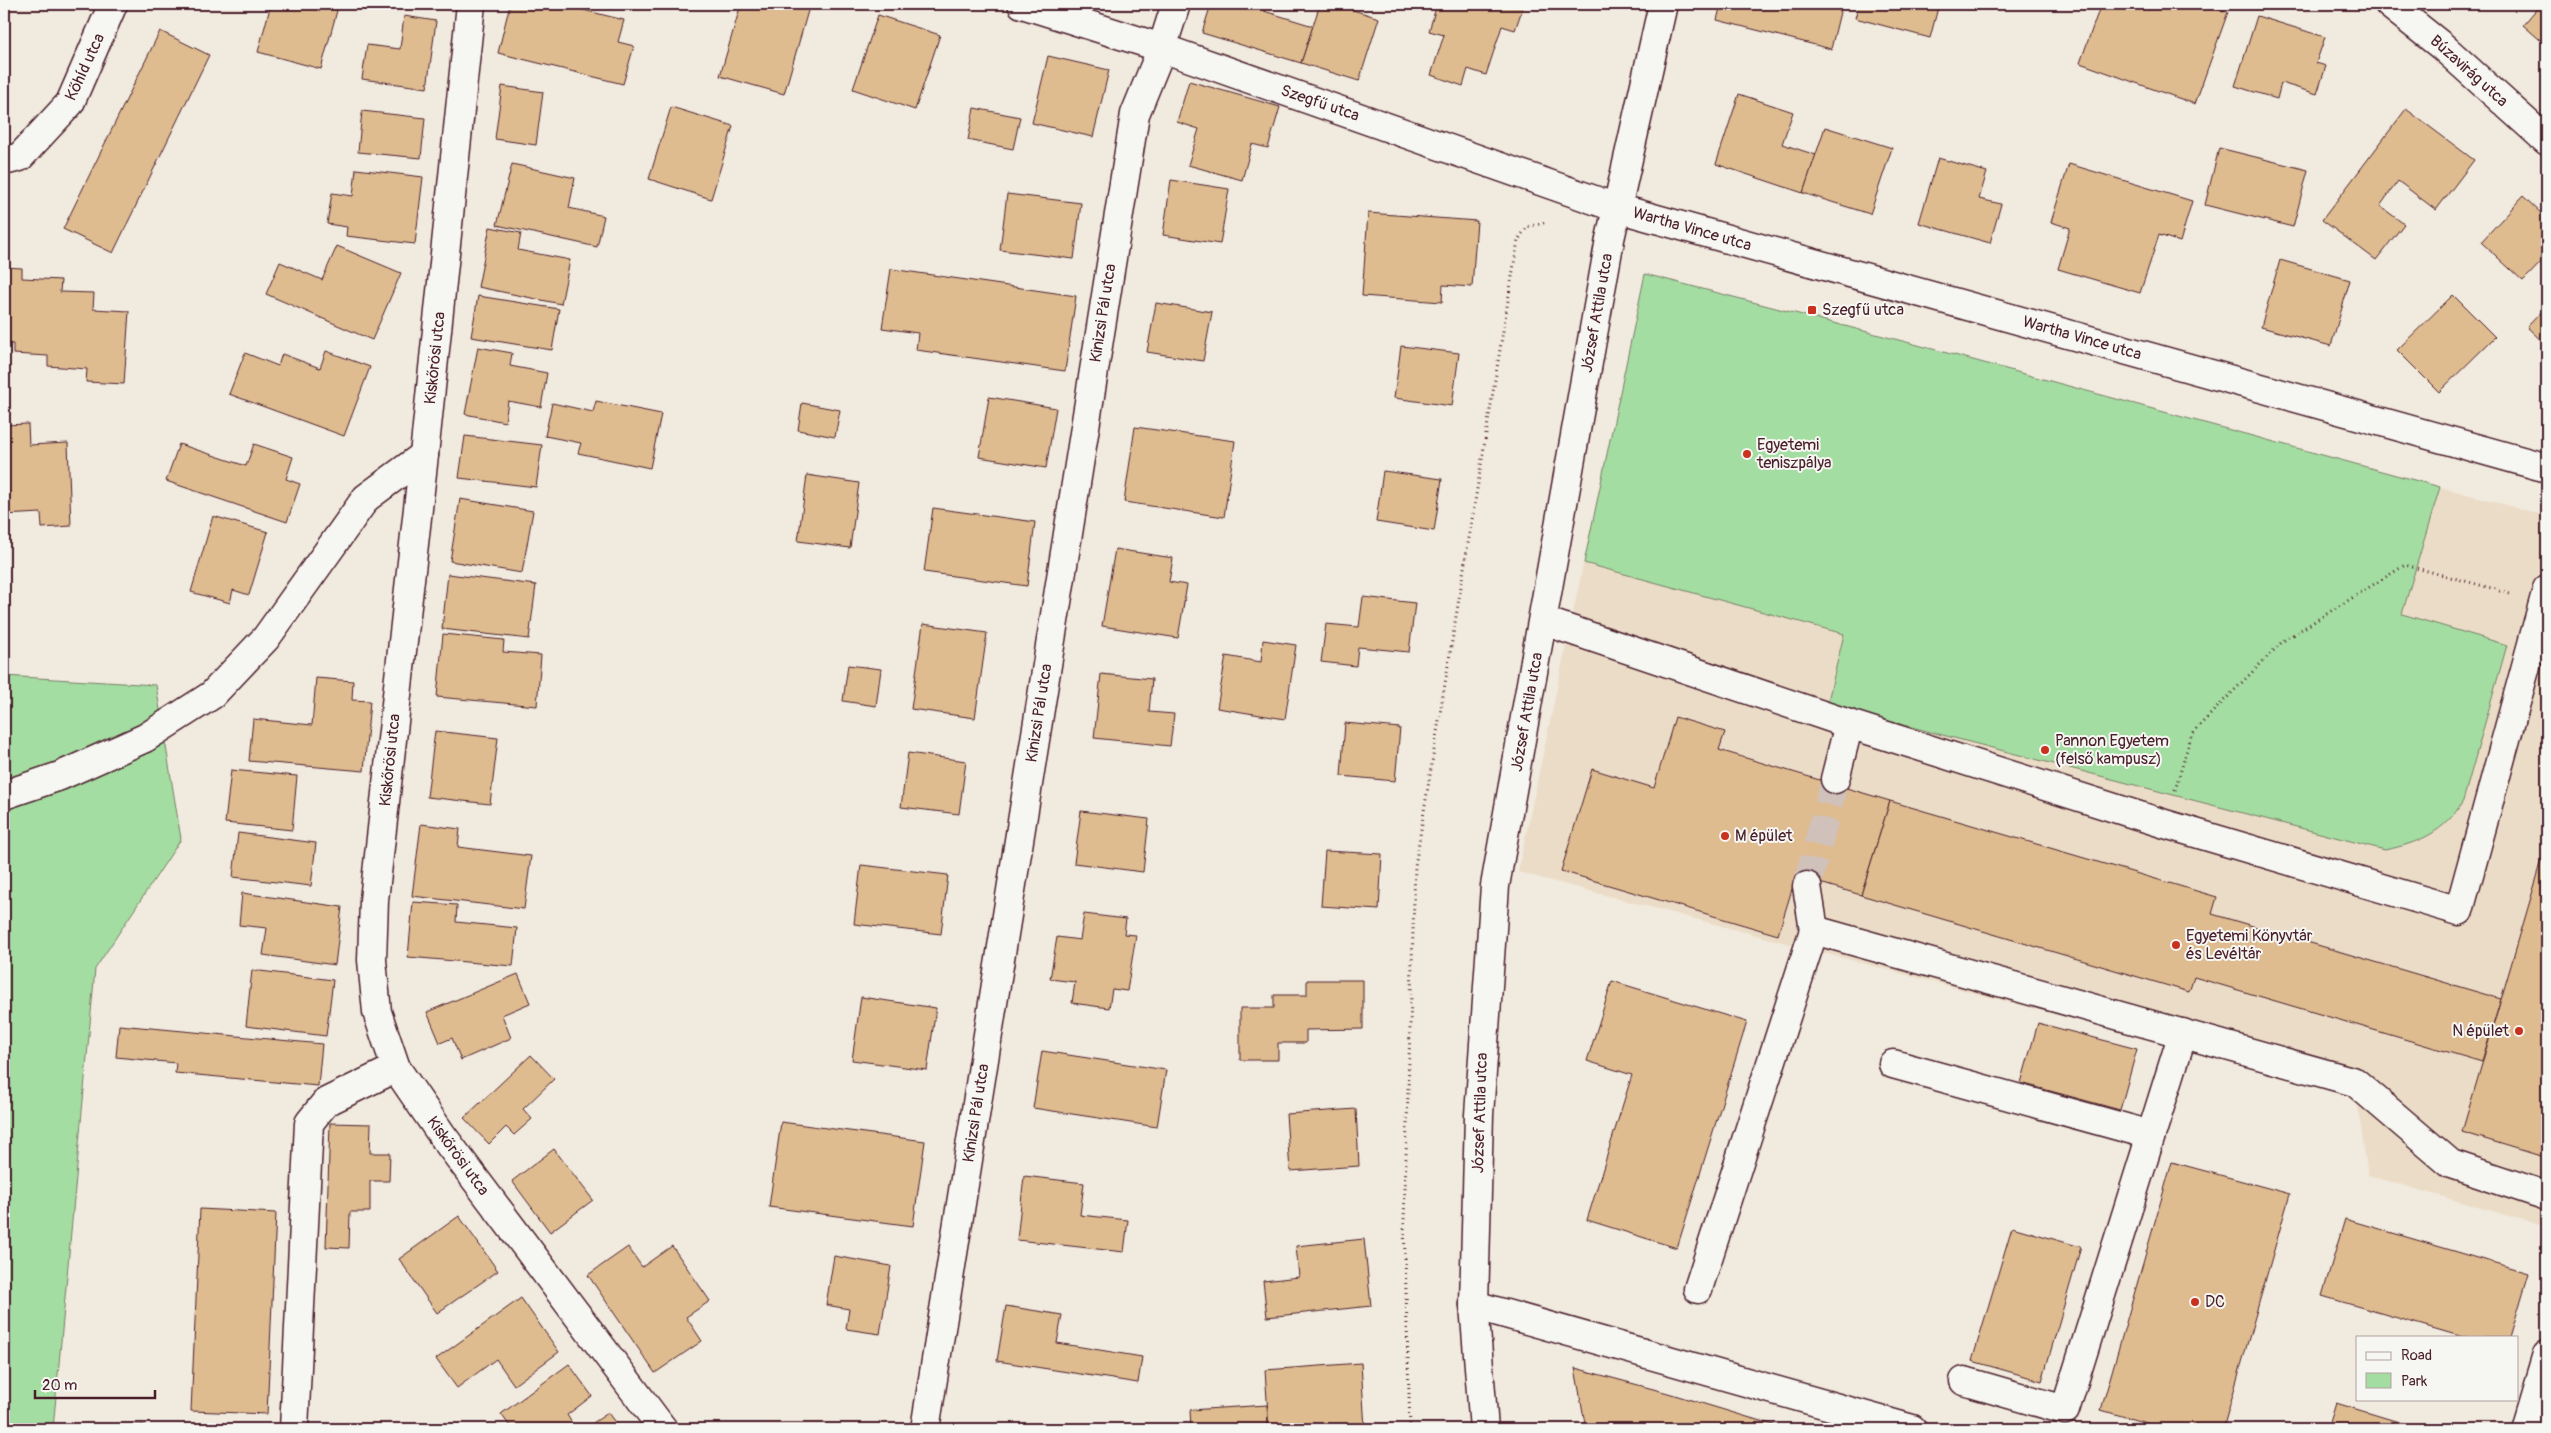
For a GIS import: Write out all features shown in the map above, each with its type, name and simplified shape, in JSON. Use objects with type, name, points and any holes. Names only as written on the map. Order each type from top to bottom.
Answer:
[{"type":"street","name":"Kőhíd utca","points":[[4,161],[20,157],[70,103],[113,4]]},
{"type":"street","name":"Kiskőrösi utca","points":[[472,4],[374,900],[372,960],[377,1012],[396,1068],[442,1135],[663,1429]]},
{"type":"street","name":"Szegfű utca","points":[[1022,4],[1162,48],[1618,208]]},
{"type":"street","name":"Kinizsi Pál utca","points":[[925,1429],[1134,114],[1162,48],[1176,4]]},
{"type":"street","name":"József Attila utca","points":[[1484,1429],[1474,1306],[1479,1115],[1495,886],[1618,208],[1663,4]]},
{"type":"street","name":"Búzavirág utca","points":[[2389,4],[2443,47],[2547,141]]},
{"type":"street","name":"Wartha Vince utca","points":[[1618,208],[2547,468]]},
{"type":"street","points":[[4,795],[60,776],[145,738],[212,695],[266,638],[366,498],[424,455]]},
{"type":"street","points":[[1544,621],[1849,724],[2165,824],[2459,911],[2546,596]]},
{"type":"street","points":[[1835,778],[1849,724]]},
{"type":"street","points":[[1698,1289],[1814,930],[1807,886]]},
{"type":"street","points":[[1814,930],[2355,1082],[2450,1164],[2547,1196]]},
{"type":"street","points":[[1964,1381],[2065,1410],[2183,1033]]},
{"type":"street","points":[[1893,1064],[2151,1135]]},
{"type":"street","points":[[294,1429],[310,1123],[326,1102],[396,1068]]},
{"type":"street","points":[[1474,1306],[1912,1429]]},
{"type":"street","points":[[2525,1429],[2547,1355]]},
{"type":"path","points":[[1410,1429],[1404,1222],[1415,866],[1518,240],[1527,227],[1547,222],[1556,224]]},
{"type":"path","points":[[2165,824],[2192,733],[2283,641],[2405,565],[2546,596]]},
{"type":"shaded area","name":"Pannon Egyetem (felső kampusz)","points":[[1645,274],[1914,344],[2547,516],[2547,1227],[2368,1175],[2356,1094],[1518,872]]},
{"type":"green space","points":[[1645,274],[1914,344],[2440,487],[2402,614],[2507,645],[2463,801],[2456,812],[2439,828],[2420,840],[2385,850],[1827,705],[1844,634],[1584,563]]},
{"type":"green space","points":[[4,676],[156,685],[181,839],[95,969],[53,1429],[4,1429]]},
{"type":"building","points":[[271,4],[326,4],[338,7],[321,69],[258,52]]},
{"type":"building","points":[[510,4],[559,4],[624,20],[618,42],[634,46],[623,84],[498,53]]},
{"type":"building","points":[[741,4],[810,4],[784,94],[720,76]]},
{"type":"building","points":[[1211,4],[1267,4],[1264,11],[1313,26],[1301,63],[1202,33]]},
{"type":"building","points":[[1320,4],[1334,4],[1379,18],[1359,81],[1301,63]]},
{"type":"building","points":[[1437,4],[1524,4],[1515,30],[1502,26],[1486,75],[1468,69],[1463,86],[1431,75],[1444,35],[1429,31]]},
{"type":"building","points":[[1721,4],[1842,4],[1831,49],[1717,20]]},
{"type":"building","points":[[1859,4],[1939,4],[1930,38],[1855,18]]},
{"type":"building","points":[[2101,4],[2204,4],[2228,12],[2195,104],[2080,63]]},
{"type":"building","points":[[2541,4],[2547,4],[2547,46],[2523,25]]},
{"type":"building","points":[[878,15],[940,35],[915,110],[853,89]]},
{"type":"building","points":[[404,16],[436,21],[427,88],[362,79],[367,45],[400,49]]},
{"type":"building","points":[[2257,16],[2325,37],[2316,63],[2326,66],[2317,94],[2281,83],[2277,99],[2235,86]]},
{"type":"building","points":[[160,31],[209,55],[113,253],[63,229]]},
{"type":"building","points":[[1048,56],[1109,70],[1093,137],[1032,123]]},
{"type":"building","points":[[1189,81],[1280,107],[1268,148],[1252,144],[1242,180],[1188,165],[1199,129],[1177,122]]},
{"type":"building","points":[[502,86],[543,92],[536,145],[495,139]]},
{"type":"building","points":[[1739,94],[1793,112],[1782,144],[1816,155],[1803,193],[1716,164]]},
{"type":"building","points":[[671,107],[733,126],[711,199],[649,179]]},
{"type":"building","points":[[974,108],[1020,117],[1013,149],[968,140]]},
{"type":"building","points":[[2406,109],[2474,160],[2436,210],[2398,181],[2380,206],[2404,224],[2376,260],[2322,220]]},
{"type":"building","points":[[362,111],[425,118],[421,158],[358,152]]},
{"type":"building","points":[[1825,127],[1892,148],[1870,214],[1803,193]]},
{"type":"building","points":[[2219,148],[2308,170],[2293,227],[2205,205]]},
{"type":"building","points":[[1938,158],[1987,172],[1979,199],[2001,204],[1990,243],[1919,223]]},
{"type":"building","points":[[512,164],[575,178],[569,208],[604,216],[597,247],[497,225]]},
{"type":"building","points":[[2069,164],[2192,201],[2180,242],[2159,235],[2140,293],[2058,269],[2070,228],[2051,222]]},
{"type":"building","points":[[356,169],[423,177],[415,244],[346,236],[347,227],[327,224],[332,193],[353,196]]},
{"type":"building","points":[[1171,180],[1229,189],[1220,244],[1163,235]]},
{"type":"building","points":[[1007,194],[1081,203],[1074,259],[1000,250]]},
{"type":"building","points":[[2523,196],[2547,219],[2547,256],[2523,281],[2481,242]]},
{"type":"building","points":[[1368,213],[1477,221],[1472,287],[1443,285],[1442,302],[1362,296]]},
{"type":"building","points":[[490,227],[521,233],[518,250],[570,260],[561,304],[478,287]]},
{"type":"building","points":[[337,246],[401,273],[372,340],[266,294],[280,262],[322,280]]},
{"type":"building","points":[[2280,260],[2350,280],[2331,346],[2261,327]]},
{"type":"building","points":[[4,267],[22,268],[22,278],[61,280],[60,292],[94,293],[93,309],[129,311],[124,384],[86,382],[87,369],[48,366],[48,356],[13,354],[13,344],[4,344]]},
{"type":"building","points":[[891,269],[1076,296],[1065,371],[916,350],[918,333],[882,328]]},
{"type":"building","points":[[2453,295],[2495,337],[2439,392],[2397,350]]},
{"type":"building","points":[[478,296],[559,309],[552,350],[471,337]]},
{"type":"building","points":[[1156,303],[1212,312],[1203,361],[1147,352]]},
{"type":"building","points":[[2547,306],[2547,346],[2527,327]]},
{"type":"building","points":[[1401,346],[1459,353],[1452,406],[1394,398]]},
{"type":"building","points":[[478,347],[512,353],[510,366],[547,373],[541,407],[508,401],[505,422],[465,414]]},
{"type":"building","points":[[326,351],[370,367],[344,436],[229,394],[245,353],[278,366],[282,354],[320,368]]},
{"type":"building","points":[[989,397],[1056,408],[1046,468],[979,457]]},
{"type":"building","points":[[596,401],[661,414],[650,468],[578,453],[581,443],[545,436],[552,403],[593,412]]},
{"type":"building","points":[[802,403],[840,410],[835,437],[798,430]]},
{"type":"building","points":[[28,424],[29,445],[68,443],[71,526],[42,528],[41,513],[4,515],[4,425]]},
{"type":"building","points":[[1135,427],[1235,441],[1224,517],[1124,502]]},
{"type":"building","points":[[465,436],[542,445],[536,487],[459,478]]},
{"type":"building","points":[[179,444],[246,466],[254,444],[293,457],[286,479],[300,484],[287,522],[166,481]]},
{"type":"building","points":[[1383,471],[1442,479],[1434,531],[1376,522]]},
{"type":"building","points":[[807,475],[859,483],[850,548],[798,541]]},
{"type":"building","points":[[460,499],[533,511],[522,573],[450,561]]},
{"type":"building","points":[[933,508],[1035,522],[1027,586],[924,572]]},
{"type":"building","points":[[213,516],[268,532],[249,595],[233,590],[230,603],[191,592]]},
{"type":"building","points":[[1115,549],[1173,558],[1169,582],[1187,585],[1178,638],[1102,626]]},
{"type":"building","points":[[448,574],[536,585],[529,639],[442,629]]},
{"type":"building","points":[[1363,597],[1415,603],[1409,652],[1358,647],[1356,666],[1321,662],[1326,624],[1359,627]]},
{"type":"building","points":[[923,624],[987,633],[975,718],[911,709]]},
{"type":"building","points":[[443,634],[504,640],[503,652],[541,655],[537,706],[437,697]]},
{"type":"building","points":[[1263,640],[1296,645],[1285,719],[1217,708],[1226,656],[1261,662]]},
{"type":"building","points":[[848,665],[881,669],[876,706],[843,701]]},
{"type":"building","points":[[1101,674],[1152,679],[1149,712],[1174,714],[1170,746],[1094,738]]},
{"type":"building","points":[[316,678],[353,681],[352,700],[370,701],[364,771],[249,761],[253,719],[312,725]]},
{"type":"building","name":"M épület","points":[[1675,717],[1725,732],[1719,750],[1890,801],[1861,895],[1796,876],[1778,935],[1561,871],[1592,769],[1654,788]]},
{"type":"building","points":[[1345,723],[1400,728],[1395,781],[1341,776]]},
{"type":"building","points":[[435,731],[498,738],[490,804],[427,797]]},
{"type":"building","points":[[908,753],[966,761],[959,814],[901,807]]},
{"type":"building","points":[[231,770],[297,776],[292,830],[225,823]]},
{"type":"building","name":"Egyetemi Könyvtár és Levéltár","points":[[1890,801],[2217,897],[2212,914],[2501,999],[2482,1062],[2194,977],[2189,992],[1861,895]]},
{"type":"building","points":[[1081,811],[1149,819],[1143,872],[1074,863]]},
{"type":"building","points":[[421,824],[460,829],[458,847],[531,856],[524,909],[412,896]]},
{"type":"building","points":[[238,833],[316,843],[311,886],[233,877]]},
{"type":"building","name":"N épület","points":[[2547,843],[2547,1158],[2462,1132]]},
{"type":"building","points":[[1325,851],[1382,854],[1379,910],[1321,906]]},
{"type":"building","points":[[861,865],[948,875],[941,934],[854,924]]},
{"type":"building","points":[[242,893],[342,907],[335,965],[263,955],[267,928],[239,925]]},
{"type":"building","points":[[413,902],[457,905],[456,922],[517,928],[513,966],[408,957]]},
{"type":"building","points":[[1084,914],[1126,919],[1124,934],[1136,935],[1127,991],[1112,989],[1109,1008],[1072,1003],[1075,982],[1050,979],[1057,937],[1080,940]]},
{"type":"building","points":[[252,970],[333,980],[326,1036],[246,1026]]},
{"type":"building","points":[[518,974],[530,1003],[502,1015],[511,1038],[461,1060],[452,1038],[440,1043],[427,1012]]},
{"type":"building","points":[[1307,980],[1363,980],[1363,1029],[1306,1030],[1306,1043],[1278,1043],[1278,1060],[1240,1060],[1240,1008],[1274,1008],[1274,995],[1307,995]]},
{"type":"building","points":[[1612,981],[1747,1022],[1677,1248],[1587,1220],[1632,1075],[1587,1061]]},
{"type":"building","points":[[861,997],[936,1008],[927,1070],[852,1060]]},
{"type":"building","points":[[2038,1023],[2137,1049],[2120,1110],[2021,1083]]},
{"type":"building","points":[[119,1025],[322,1044],[318,1086],[175,1073],[176,1063],[116,1057]]},
{"type":"building","points":[[1042,1051],[1166,1070],[1157,1127],[1033,1108]]},
{"type":"building","points":[[531,1055],[554,1079],[523,1109],[532,1119],[514,1135],[506,1127],[489,1144],[464,1118]]},
{"type":"building","points":[[1356,1109],[1359,1166],[1290,1171],[1286,1114]]},
{"type":"building","points":[[781,1122],[925,1141],[913,1226],[769,1207]]},
{"type":"building","points":[[330,1123],[371,1124],[370,1153],[390,1153],[389,1181],[370,1181],[370,1212],[350,1212],[349,1248],[326,1247]]},
{"type":"building","points":[[554,1149],[593,1200],[550,1232],[512,1181]]},
{"type":"building","name":"DC","points":[[2172,1162],[2290,1194],[2223,1429],[2167,1429],[2101,1410]]},
{"type":"building","points":[[1024,1176],[1084,1183],[1080,1215],[1128,1220],[1124,1252],[1017,1240]]},
{"type":"building","points":[[200,1209],[276,1213],[267,1414],[191,1411]]},
{"type":"building","points":[[459,1216],[498,1271],[437,1313],[399,1259]]},
{"type":"building","points":[[2345,1219],[2529,1273],[2510,1336],[2460,1336],[2322,1296]]},
{"type":"building","points":[[2012,1227],[2081,1247],[2042,1381],[1972,1361]]},
{"type":"building","points":[[1364,1239],[1371,1306],[1267,1317],[1263,1281],[1299,1277],[1296,1246]]},
{"type":"building","points":[[672,1246],[710,1301],[686,1317],[702,1341],[655,1373],[588,1275],[628,1247],[642,1267]]},
{"type":"building","points":[[834,1256],[891,1266],[880,1334],[846,1329],[849,1309],[826,1305]]},
{"type":"building","points":[[521,1298],[559,1352],[514,1385],[496,1359],[457,1388],[436,1359]]},
{"type":"building","points":[[1006,1306],[1062,1315],[1057,1343],[1142,1357],[1138,1383],[997,1361]]},
{"type":"building","points":[[1361,1363],[1365,1429],[1269,1429],[1265,1370]]},
{"type":"building","points":[[569,1364],[592,1396],[567,1415],[574,1426],[569,1429],[512,1429],[501,1414]]},
{"type":"building","points":[[1575,1368],[1668,1393],[1787,1429],[1586,1429]]},
{"type":"building","points":[[2336,1403],[2422,1429],[2328,1429]]},
{"type":"building","points":[[1267,1405],[1268,1429],[1191,1429],[1190,1410]]},
{"type":"building","points":[[608,1413],[620,1429],[584,1429]]},
{"type":"building","points":[[144,1425],[145,1429],[100,1429],[100,1427]]},
{"type":"tunnel","points":[[1807,886],[1835,779]]},
{"type":"place","name":"Szegfű utca","points":[[1812,310]]},
{"type":"place","name":"Egyetemi teniszpálya","points":[[1747,454]]},
{"type":"place","name":"Pannon Egyetem (felső kampusz)","points":[[2045,750]]},
{"type":"place","name":"M épület","points":[[1725,836]]},
{"type":"place","name":"Egyetemi Könyvtár és Levéltár","points":[[2176,945]]},
{"type":"place","name":"N épület","points":[[2519,1031]]},
{"type":"place","name":"DC","points":[[2195,1302]]}]
